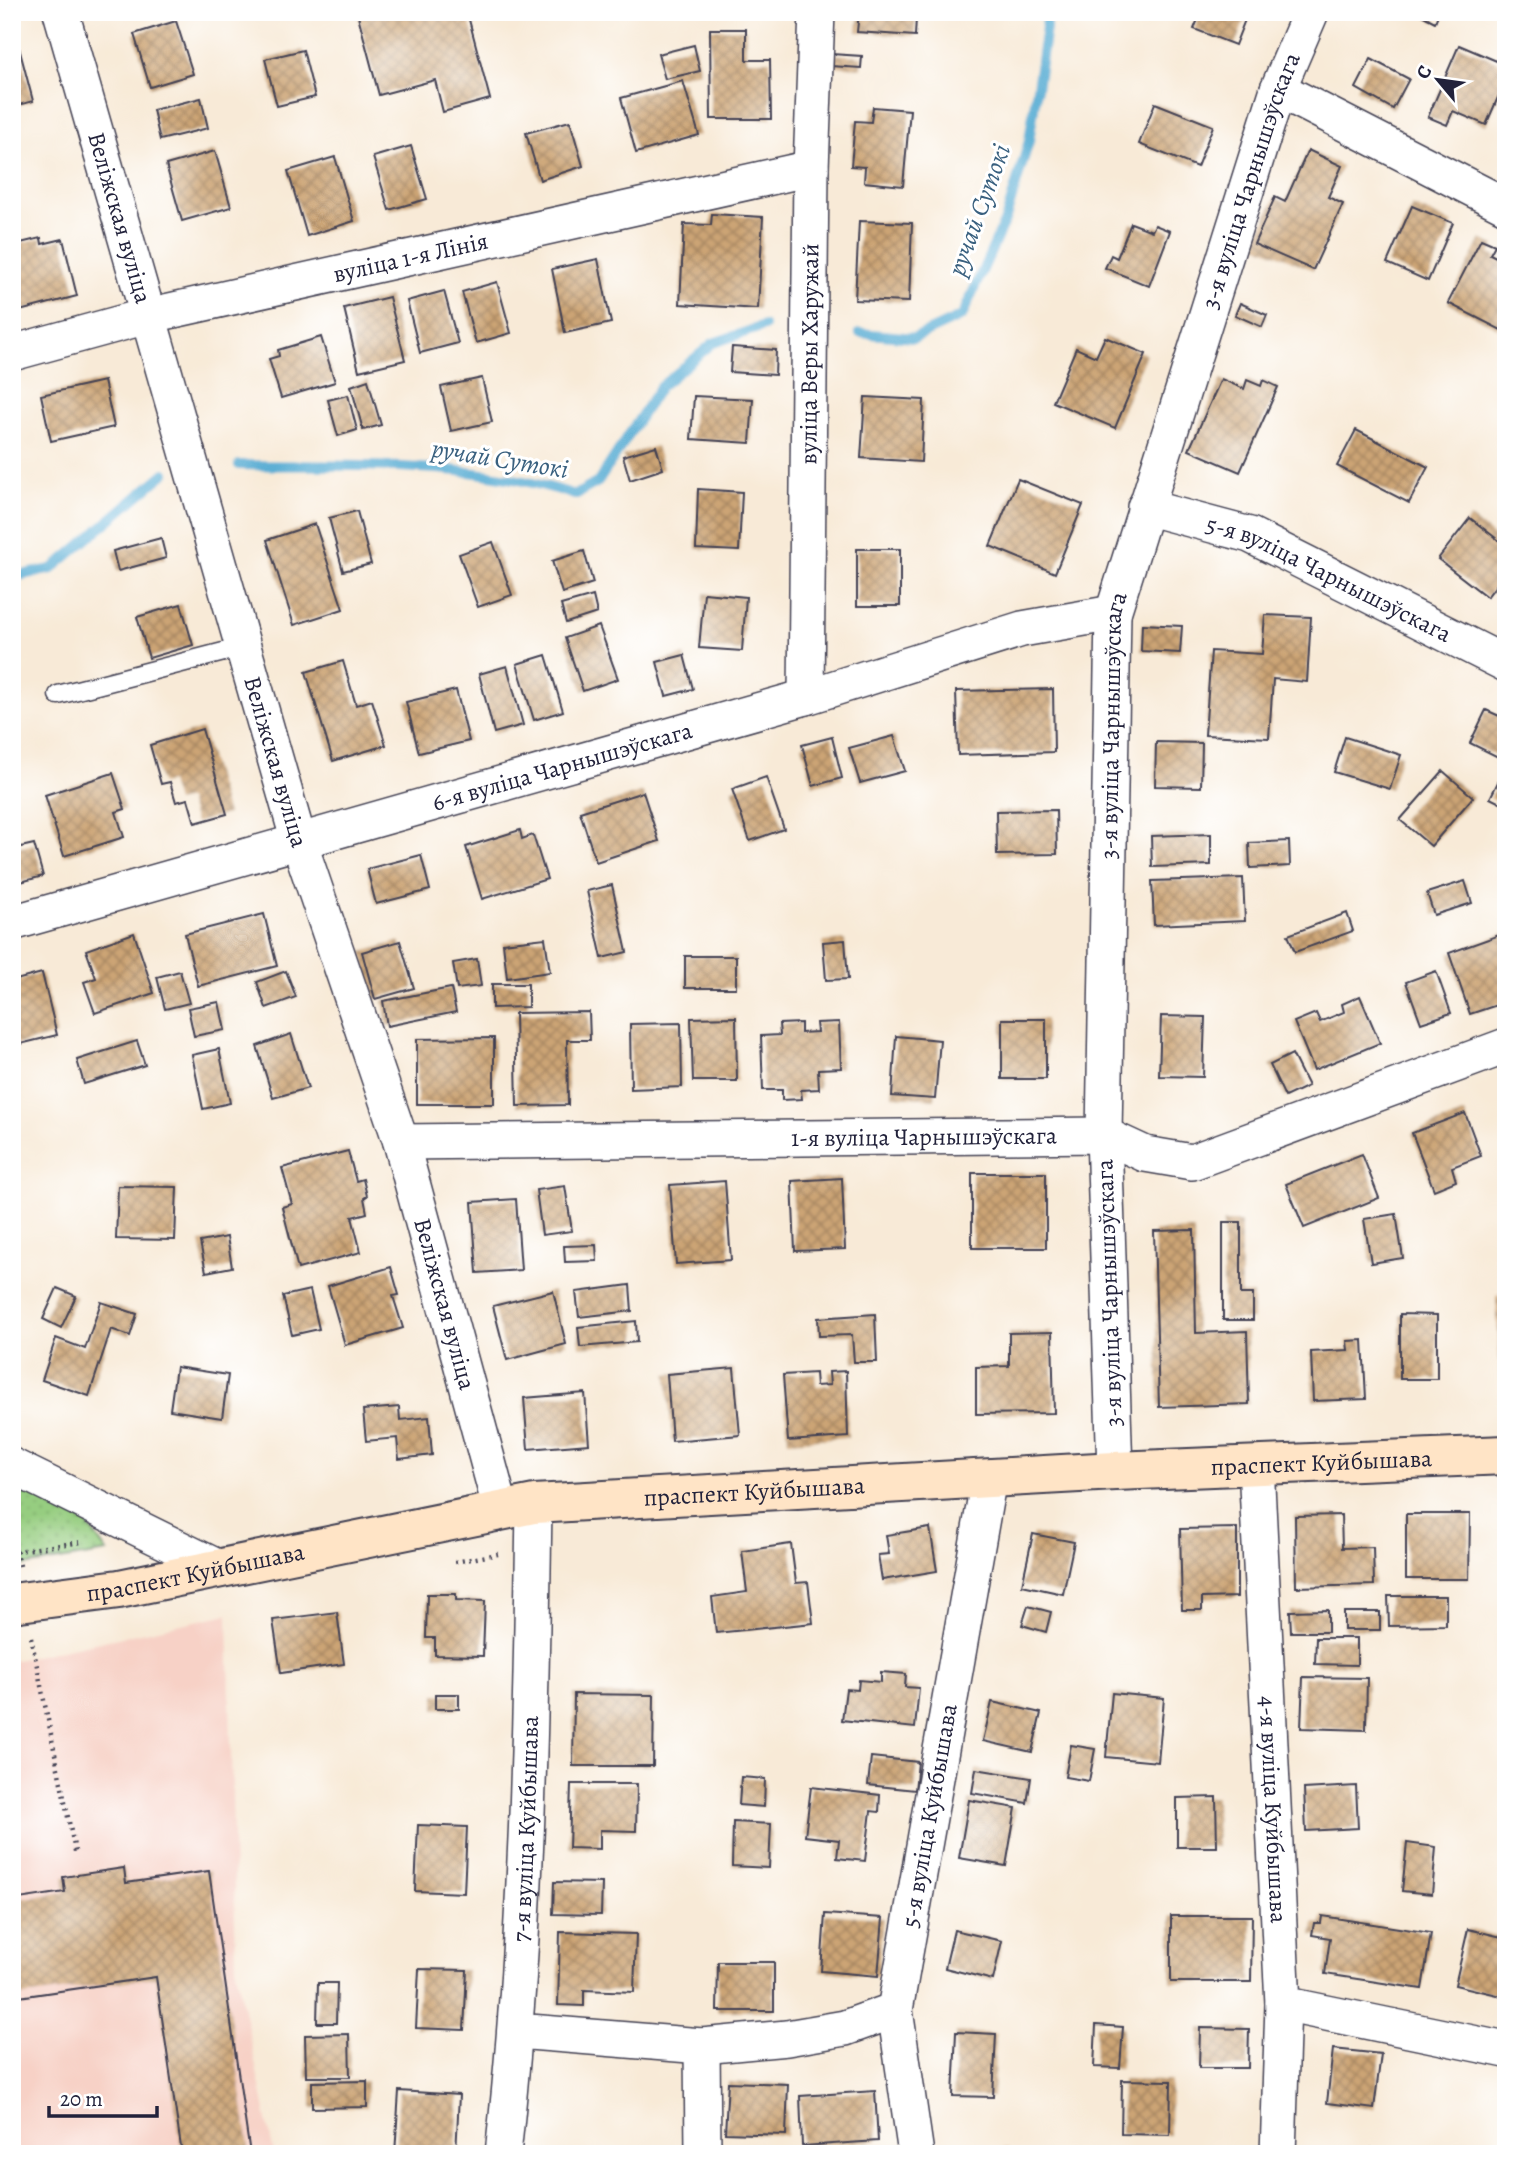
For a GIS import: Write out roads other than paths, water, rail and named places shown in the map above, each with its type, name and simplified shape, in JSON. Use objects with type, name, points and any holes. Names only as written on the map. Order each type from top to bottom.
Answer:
[{"type":"street","name":"Веліжская вуліца","points":[[61,12],[299,842],[401,1142],[518,1507]]},
{"type":"street","name":"вуліца Веры Харужай","points":[[806,698],[811,168],[817,12]]},
{"type":"street","name":"3-я вуліца Чарнышэўскага","points":[[1115,1471],[1104,1135],[1112,612],[1278,89],[1311,12]]},
{"type":"street","points":[[1278,89],[1506,206]]},
{"type":"street","name":"вуліца 1-я Лінія","points":[[12,353],[147,316],[811,168]]},
{"type":"street","name":"5-я вуліца Чарнышэўскага","points":[[1145,507],[1250,535],[1506,664]]},
{"type":"street","name":"6-я вуліца Чарнышэўскага","points":[[12,923],[806,698],[1022,629],[1112,612]]},
{"type":"street","name":"1-я вуліца Чарнышэўскага","points":[[401,1142],[1104,1135],[1145,1154],[1192,1162],[1506,1046]]},
{"type":"street","name":"праспект Куйбышава","points":[[19,1602],[119,1588],[518,1507],[1115,1471],[1506,1455]]},
{"type":"street","points":[[12,1465],[219,1568]]},
{"type":"street","name":"4-я вуліца Куйбышава","points":[[1256,1465],[1283,2004],[1278,2154]]},
{"type":"street","name":"5-я вуліца Куйбышава","points":[[916,2154],[895,2010],[989,1478]]},
{"type":"street","name":"7-я вуліца Куйбышава","points":[[503,2154],[517,2031],[530,1785],[518,1507]]},
{"type":"street","points":[[1283,2004],[1506,2050]]},
{"type":"street","points":[[517,2031],[702,2046],[787,2038],[845,2028],[895,2010]]},
{"type":"street","points":[[702,2046],[702,2154]]},
{"type":"lane","points":[[58,695],[243,647]]},
{"type":"waterway","name":"ручай Сутокі","points":[[860,333],[914,338],[962,316],[1006,218],[1029,141],[1046,28],[1045,12]]},
{"type":"waterway","name":"ручай Сутокі","points":[[239,465],[451,470],[535,483],[575,495],[598,482],[660,387],[713,343],[764,326]]},
{"type":"waterway","name":"ручай Сутокі","points":[[12,577],[52,569],[165,473]]}]
